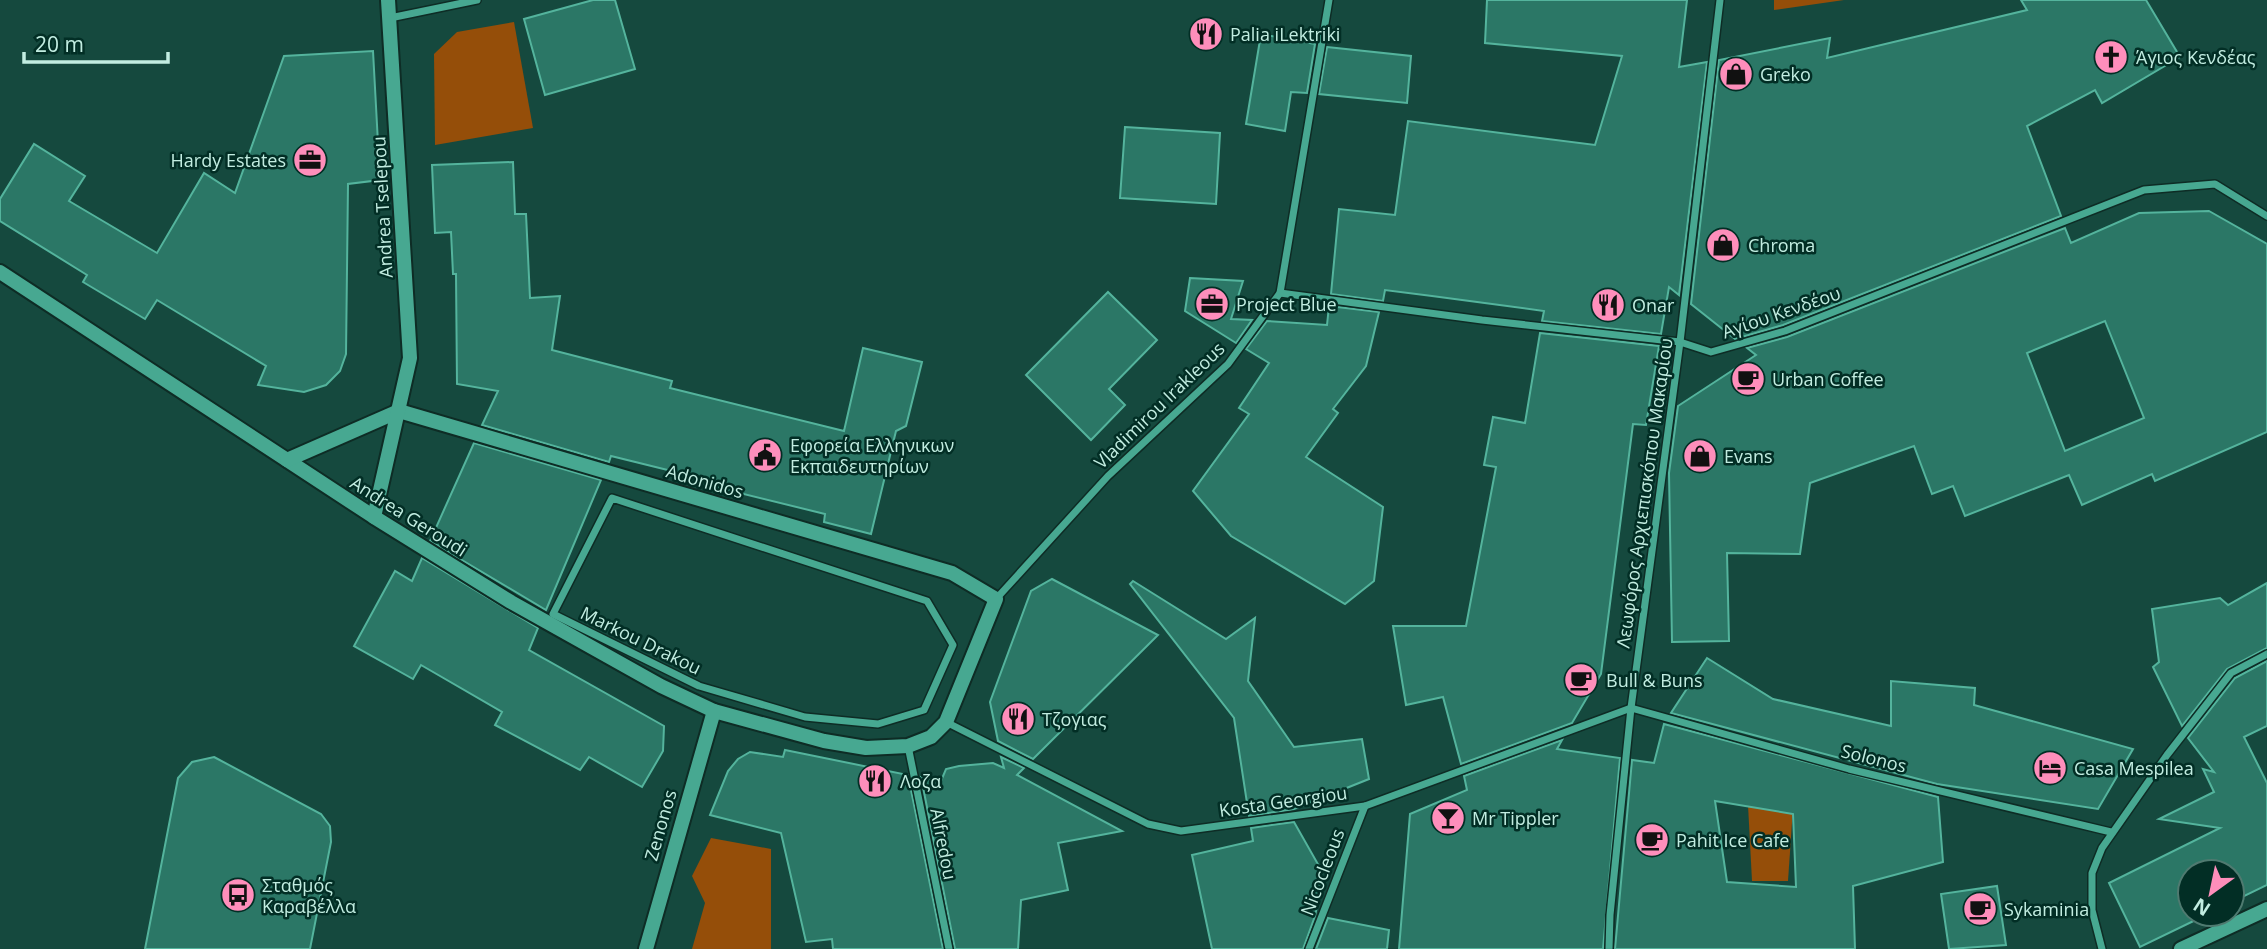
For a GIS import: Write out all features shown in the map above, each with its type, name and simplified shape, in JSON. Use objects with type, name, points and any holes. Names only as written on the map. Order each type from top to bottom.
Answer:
[{"type":"street","name":"Andrea Tselepou","points":[[374,517],[410,358],[388,0]]},
{"type":"street","points":[[390,18],[477,0]]},
{"type":"street","name":"Vladimirou Irakleous","points":[[996,598],[1108,476],[1227,364],[1280,293],[1329,0]]},
{"type":"street","name":"Λεωφόρος Αρχιεπισκόπου Μακαρίου","points":[[1609,949],[1609,915],[1631,708],[1680,342],[1720,0]]},
{"type":"street","name":"Αγίου Κενδέου","points":[[1280,293],[1482,320],[1680,342],[1711,352],[1786,331],[2144,190],[2215,184],[2267,216]]},
{"type":"street","name":"Andrea Geroudi","points":[[0,272],[374,517],[511,602],[661,686],[714,711],[824,741],[866,748],[908,746]]},
{"type":"street","points":[[287,460],[399,411]]},
{"type":"street","name":"Adonidos","points":[[399,411],[952,573],[996,598]]},
{"type":"street","name":"Markou Drakou","points":[[612,498],[927,601],[953,645],[923,710],[878,724],[805,717],[699,686],[553,614],[612,498]]},
{"type":"street","points":[[908,746],[931,737],[946,722],[996,598]]},
{"type":"street","points":[[2102,949],[2092,910],[2092,873],[2111,832],[2231,673],[2267,654]]},
{"type":"street","name":"Kosta Georgiou","points":[[946,722],[1148,824],[1181,831],[1364,806],[1631,708]]},
{"type":"street","name":"Solonos","points":[[1631,708],[1849,769],[2111,832]]},
{"type":"street","name":"Zenonos","points":[[646,949],[714,711]]},
{"type":"street","name":"Alfredou","points":[[908,746],[949,949]]},
{"type":"street","name":"Nicocleous","points":[[1309,949],[1364,806]]},
{"type":"street","points":[[2181,949],[2267,909]]},
{"type":"shaded area","points":[[1774,0],[1844,0],[1774,10]]},
{"type":"shaded area","points":[[514,22],[533,128],[435,145],[434,54],[457,32]]},
{"type":"shaded area","points":[[1748,805],[1793,808],[1788,881],[1752,881]]},
{"type":"shaded area","points":[[711,838],[771,849],[771,949],[692,949],[705,903],[692,876]]},
{"type":"building","points":[[593,0],[615,0],[635,69],[545,95],[524,19]]},
{"type":"building","points":[[1487,0],[1687,0],[1679,67],[1707,62],[1679,295],[1669,287],[1661,334],[1542,321],[1544,311],[1385,290],[1383,301],[1331,294],[1339,209],[1395,215],[1408,121],[1595,145],[1622,56],[1485,43]]},
{"type":"building","points":[[2021,0],[2146,0],[2180,57],[2102,103],[2095,90],[2027,126],[2061,216],[1783,325],[1735,339],[1691,304],[1719,60],[1830,38],[1827,58],[2027,10]]},
{"type":"building","points":[[1261,34],[1315,44],[1307,93],[1291,92],[1285,131],[1246,124]]},
{"type":"building","points":[[1327,47],[1411,56],[1407,103],[1319,94]]},
{"type":"building","points":[[373,51],[380,180],[348,184],[346,354],[340,371],[326,385],[304,392],[258,385],[266,366],[157,300],[145,319],[83,282],[87,275],[0,221],[0,199],[34,144],[85,176],[69,201],[157,253],[204,173],[235,193],[284,56]]},
{"type":"building","points":[[1125,127],[1220,133],[1216,204],[1120,198]]},
{"type":"building","points":[[513,162],[515,214],[526,214],[530,298],[560,296],[552,350],[672,381],[670,388],[844,431],[863,348],[922,362],[906,426],[896,431],[871,534],[824,522],[825,514],[699,483],[700,478],[611,456],[609,462],[482,425],[498,391],[457,384],[456,274],[453,274],[451,232],[435,233],[432,165]]},
{"type":"building","points":[[2209,211],[2267,244],[2267,432],[2155,481],[2152,474],[2082,505],[2069,475],[1965,516],[1953,486],[1932,494],[1914,446],[1810,483],[1800,554],[1727,553],[1729,641],[1672,642],[1669,473],[1678,406],[1756,355],[1747,348],[1787,337],[2065,228],[2071,243],[2139,213]],"holes":[[[2105,321],[2144,418],[2065,451],[2027,353]]]},
{"type":"building","points":[[1190,278],[1243,281],[1231,319],[1252,320],[1236,343],[1185,311]]},
{"type":"building","points":[[1108,292],[1157,340],[1109,389],[1125,405],[1091,440],[1026,375]]},
{"type":"building","points":[[1329,306],[1379,312],[1366,366],[1333,409],[1338,413],[1306,457],[1383,507],[1374,581],[1345,604],[1231,536],[1193,491],[1249,414],[1239,408],[1269,363],[1246,349],[1267,321],[1327,325]]},
{"type":"building","points":[[1540,333],[1659,346],[1646,425],[1633,424],[1601,674],[1572,723],[1461,764],[1443,697],[1406,705],[1393,626],[1466,626],[1496,467],[1484,465],[1493,417],[1525,423]]},
{"type":"building","points":[[474,443],[601,480],[546,610],[430,541]]},
{"type":"building","points":[[422,558],[538,628],[529,650],[664,726],[663,751],[642,787],[589,757],[580,770],[495,725],[502,712],[421,665],[413,679],[354,646],[395,571],[412,581]]},
{"type":"building","points":[[1052,579],[1158,635],[1033,759],[998,741],[990,702],[1031,591]]},
{"type":"building","points":[[1133,581],[1226,639],[1255,618],[1248,681],[1294,747],[1362,739],[1369,779],[1294,809],[1249,816],[1234,718],[1130,584]]},
{"type":"building","points":[[2267,583],[2267,648],[2227,669],[2182,726],[2153,667],[2159,662],[2152,609],[2220,598],[2228,605]]},
{"type":"building","points":[[1707,658],[1773,699],[1891,726],[1891,681],[1975,688],[1974,705],[2133,749],[2098,809],[1937,784],[1671,713]]},
{"type":"building","points":[[2267,661],[2267,726],[2244,737],[2267,783],[2267,885],[2246,895],[2246,858],[2176,858],[2176,928],[2179,928],[2140,947],[2109,883],[2220,828],[2159,819],[2214,792],[2203,769],[2214,772],[2188,738],[2235,678]]},
{"type":"building","points":[[1664,724],[1938,797],[1943,862],[1853,886],[1855,949],[1615,949],[1632,760],[1654,763]],"holes":[[[1715,801],[1793,814],[1796,887],[1727,882]]]},
{"type":"building","points":[[1562,740],[1557,749],[1620,758],[1603,949],[1399,949],[1410,814],[1467,790],[1464,776]]},
{"type":"building","points":[[785,750],[908,775],[943,949],[833,949],[832,939],[806,942],[781,833],[710,815],[728,771],[738,759],[750,752],[783,757]]},
{"type":"building","name":"Σταθμός Καραβέλλα","points":[[214,757],[321,814],[330,826],[331,842],[310,949],[145,949],[178,778],[192,762]]},
{"type":"building","points":[[1001,757],[1024,768],[1017,775],[1122,831],[1058,843],[1068,890],[1021,900],[1018,949],[955,949],[921,777],[941,781],[946,769],[959,766],[993,763],[1004,768]]},
{"type":"building","points":[[1294,822],[1319,866],[1322,883],[1315,916],[1303,949],[1212,949],[1192,855],[1253,841],[1251,828]]},
{"type":"building","points":[[1997,886],[2006,945],[1949,949],[1941,894]]},
{"type":"building","points":[[1328,918],[1389,930],[1387,949],[1316,949]]},
{"type":"place","name":"Palia iLektriki","points":[[1206,34]]},
{"type":"place","name":"Άγιος Κενδέας","points":[[2111,57]]},
{"type":"place","name":"Greko","points":[[1736,74]]},
{"type":"place","name":"Hardy Estates","points":[[310,160]]},
{"type":"place","name":"Chroma","points":[[1723,245]]},
{"type":"place","name":"Project Blue","points":[[1212,304]]},
{"type":"place","name":"Onar","points":[[1608,305]]},
{"type":"place","name":"Urban Coffee","points":[[1748,379]]},
{"type":"place","name":"Εφορεία Ελληνικων Εκπαιδευτηρίων","points":[[765,455]]},
{"type":"place","name":"Evans","points":[[1700,456]]},
{"type":"place","name":"Bull & Buns","points":[[1581,680]]},
{"type":"place","name":"Τζογιας","points":[[1018,719]]},
{"type":"place","name":"Casa Mespilea","points":[[2050,768]]},
{"type":"place","name":"Λοζα","points":[[875,781]]},
{"type":"place","name":"Mr Tippler","points":[[1448,818]]},
{"type":"place","name":"Pahit Ice Cafe","points":[[1652,840]]},
{"type":"place","name":"Σταθμός Καραβέλλα","points":[[238,895]]},
{"type":"place","name":"Sykaminia","points":[[1980,909]]}]
